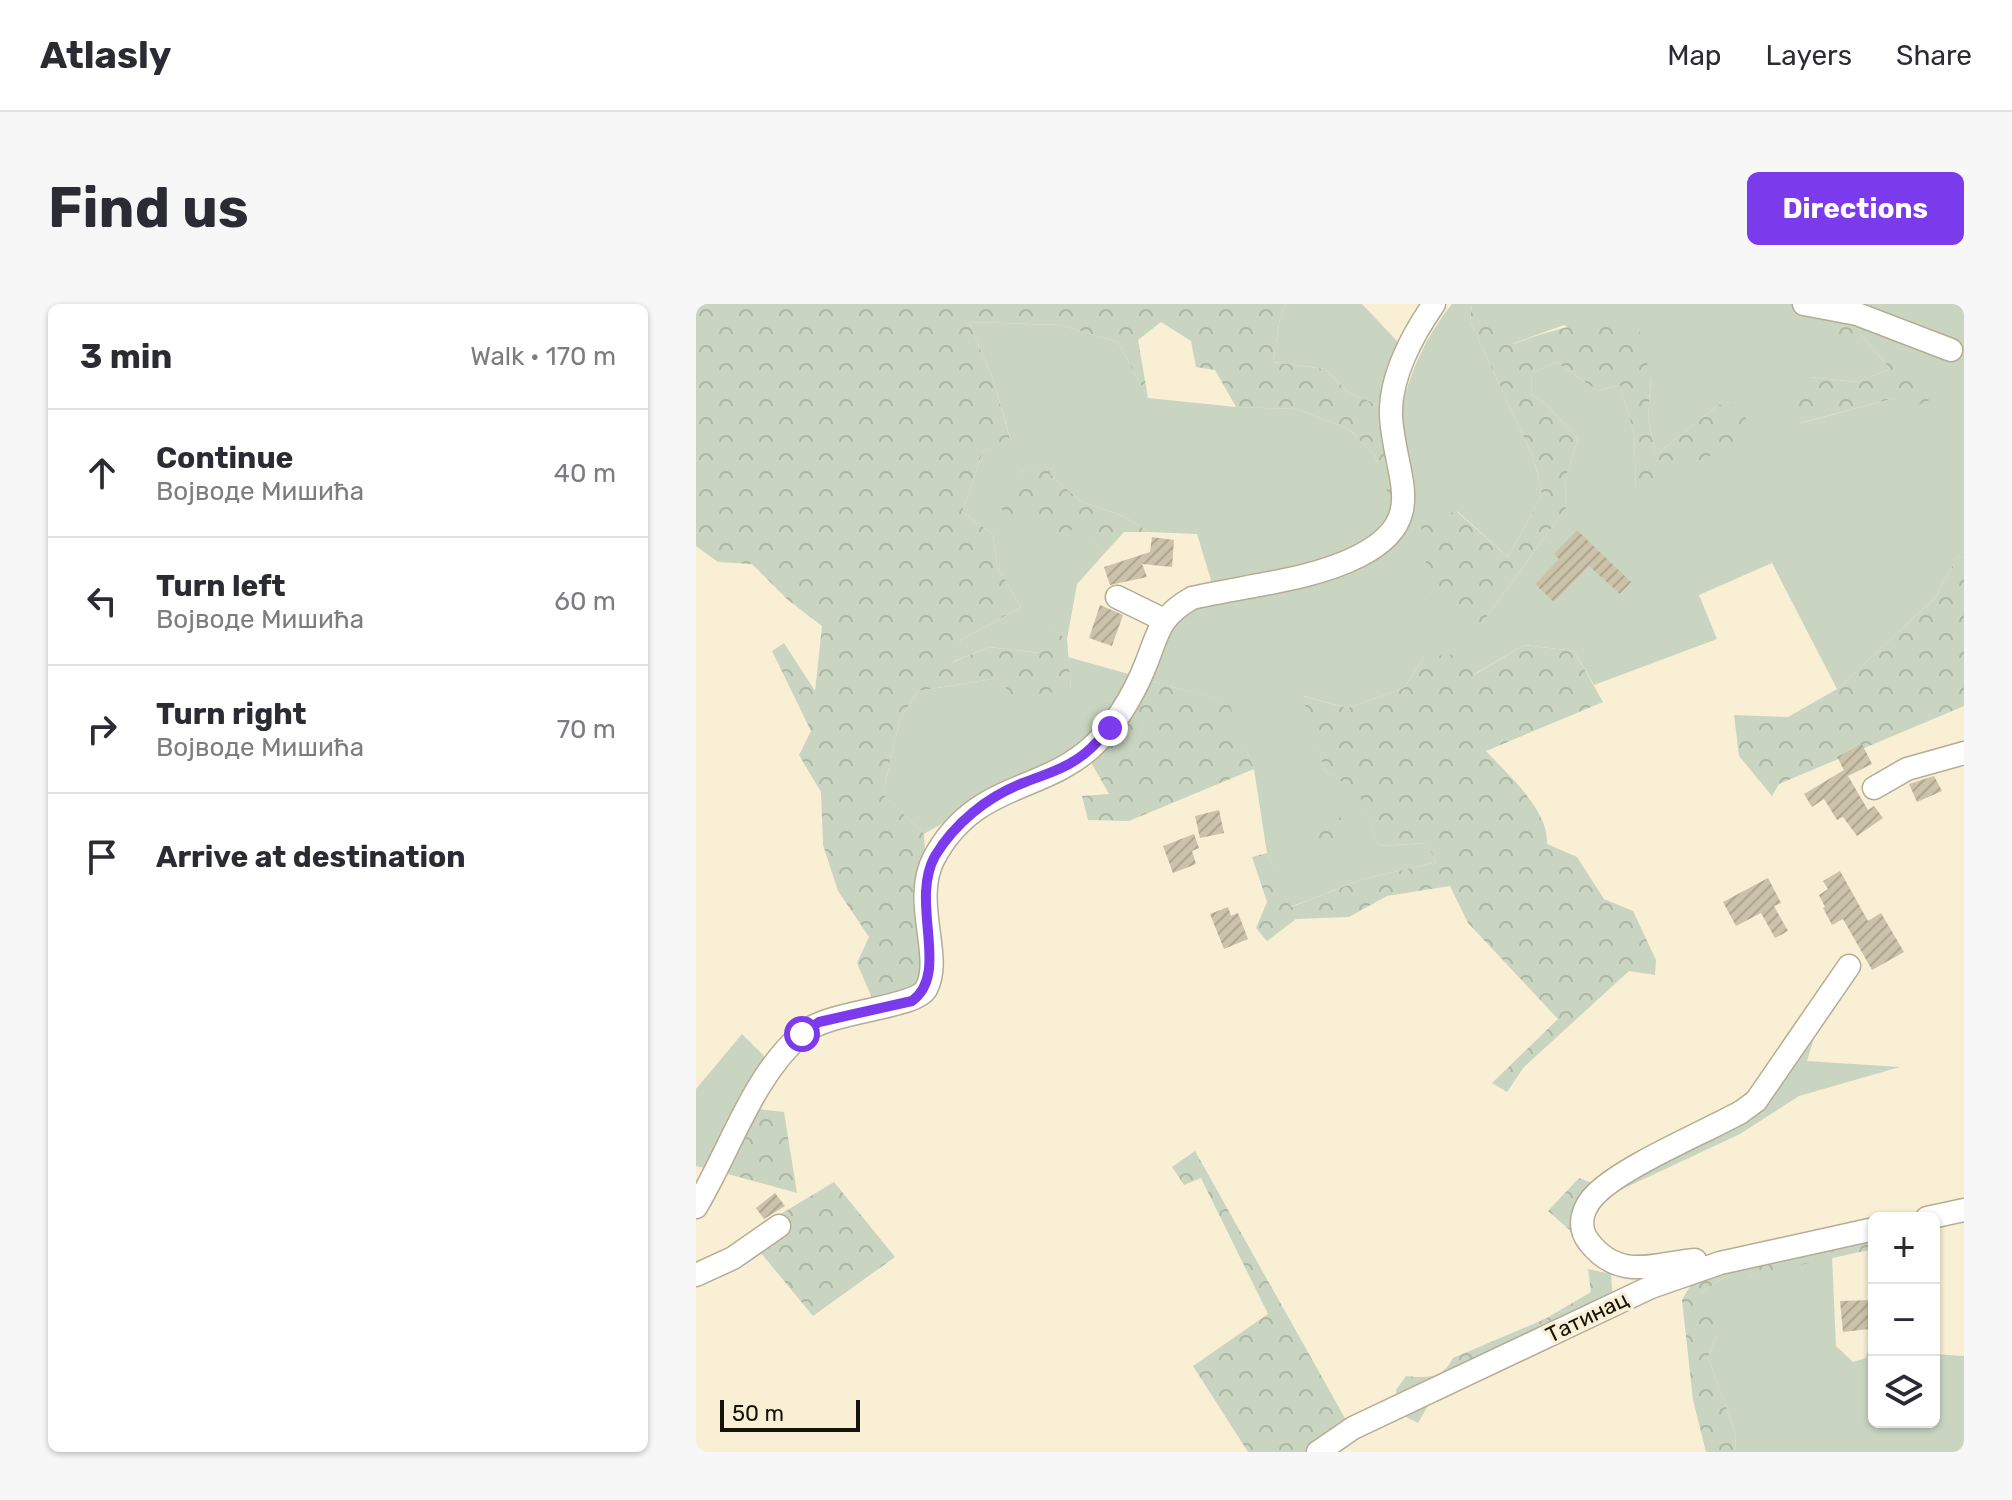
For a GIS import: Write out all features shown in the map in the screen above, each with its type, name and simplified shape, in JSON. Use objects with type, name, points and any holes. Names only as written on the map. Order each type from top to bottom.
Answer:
[{"type":"street","points":[[696,1207],[766,1078],[802,1034],[819,1022],[912,1001],[926,989],[930,959],[925,884],[934,859],[948,838],[980,806],[1019,784],[1067,765],[1094,745],[1122,711],[1164,620],[1174,608],[1192,598],[1324,569],[1358,556],[1388,537],[1399,525],[1404,503],[1391,415],[1400,368],[1417,328],[1434,304]]},
{"type":"street","points":[[1804,304],[1857,314],[1951,350]]},
{"type":"street","points":[[1117,597],[1164,620]]},
{"type":"street","points":[[1874,788],[1907,769],[1964,753]]},
{"type":"street","points":[[1720,1263],[1710,1259],[1639,1270],[1626,1268],[1603,1257],[1588,1241],[1582,1231],[1582,1214],[1596,1193],[1617,1178],[1756,1101],[1849,966]]},
{"type":"street","points":[[1940,1215],[1964,1210]]},
{"type":"street","points":[[696,1275],[733,1258],[779,1226]]},
{"type":"street","name":"Татинац","points":[[1318,1452],[1353,1428],[1638,1293],[1720,1263],[1868,1230]]},
{"type":"green space","points":[[696,304],[1286,304],[1280,318],[1273,362],[1325,369],[1349,393],[1400,414],[1414,489],[1406,530],[1384,522],[1387,490],[1375,456],[1350,430],[1298,409],[1236,407],[1215,370],[1196,367],[1191,341],[1161,322],[1138,340],[1148,398],[1118,342],[1060,325],[969,322],[993,379],[1011,442],[983,451],[962,512],[993,534],[997,566],[1021,607],[961,640],[953,662],[989,647],[1039,653],[1049,628],[1067,639],[1071,690],[1012,697],[999,678],[918,691],[900,719],[883,794],[924,834],[934,987],[906,1007],[872,998],[857,963],[869,937],[838,891],[823,845],[821,792],[799,755],[811,731],[772,651],[784,643],[815,691],[822,626],[788,600],[752,564],[718,562],[696,546]]},
{"type":"green space","points":[[1286,304],[1362,304],[1398,342],[1401,410],[1415,367],[1434,328],[1452,304],[1472,304],[1470,321],[1534,459],[1542,495],[1508,557],[1457,511],[1482,623],[1566,508],[1565,480],[1578,439],[1547,405],[1531,394],[1532,373],[1556,362],[1598,391],[1620,385],[1634,433],[1636,490],[1718,405],[1656,455],[1648,418],[1651,378],[1564,325],[1512,344],[1489,304],[1802,304],[1858,331],[1890,369],[1857,382],[1809,377],[1801,423],[1895,398],[1914,378],[1827,304],[1964,304],[1964,558],[1958,556],[1934,599],[1837,689],[1772,563],[1699,595],[1717,639],[1594,685],[1574,651],[1524,645],[1473,675],[1424,657],[1404,688],[1348,708],[1303,696],[1325,771],[1358,791],[1379,846],[1425,843],[1437,862],[1364,879],[1290,907],[1267,853],[1254,769],[1227,701],[1150,681],[1072,749],[924,834],[883,794],[900,719],[918,691],[999,678],[1071,689],[1068,657],[1132,675],[1211,580],[1197,534],[1149,532],[1123,516],[1080,501],[1050,474],[1056,458],[1018,473],[1078,520],[1104,554],[1077,584],[1067,639],[1050,629],[1040,653],[989,647],[952,662],[961,640],[1021,607],[997,566],[993,534],[962,512],[983,451],[1011,441],[993,379],[969,322],[1060,325],[1118,342],[1148,398],[1236,407],[1298,409],[1350,430],[1375,456],[1388,490],[1384,522],[1414,489],[1400,414],[1349,393],[1325,369],[1273,362],[1280,318]]},
{"type":"green space","points":[[1472,304],[1489,304],[1494,308],[1513,344],[1574,326],[1638,326],[1651,378],[1648,418],[1656,455],[1718,405],[1739,406],[1755,434],[1636,491],[1634,433],[1620,385],[1598,391],[1556,362],[1532,373],[1531,394],[1547,405],[1578,439],[1565,480],[1566,508],[1482,623],[1431,600],[1421,525],[1456,511],[1508,557],[1542,495],[1534,459],[1470,321]]},
{"type":"green space","points":[[1802,304],[1863,312],[1932,399],[1911,408],[1895,398],[1800,423],[1789,392],[1809,377],[1857,382],[1890,369],[1858,331],[1826,344]]},
{"type":"green space","points":[[1057,457],[1050,474],[1080,501],[1123,516],[1149,532],[1124,532],[1104,554],[1078,521],[1062,543],[996,506],[1018,473]]},
{"type":"green space","points":[[1958,556],[1964,558],[1964,706],[1779,784],[1772,796],[1739,756],[1734,715],[1788,717],[1837,689],[1934,599]]},
{"type":"green space","points":[[1524,645],[1574,651],[1603,702],[1486,751],[1534,806],[1546,831],[1547,844],[1577,857],[1604,899],[1633,911],[1656,960],[1655,975],[1629,971],[1524,1067],[1507,1092],[1492,1083],[1558,1019],[1468,923],[1450,886],[1387,896],[1349,917],[1296,919],[1267,941],[1256,928],[1267,902],[1252,857],[1267,853],[1291,907],[1364,879],[1437,862],[1425,843],[1379,846],[1358,792],[1325,771],[1302,696],[1348,708],[1404,688],[1424,657],[1458,654],[1474,675]]},
{"type":"green space","points":[[1150,681],[1228,701],[1254,769],[1129,821],[1088,820],[1082,796],[1109,794],[1092,764]]},
{"type":"green space","points":[[1316,810],[1339,815],[1352,834],[1323,853],[1314,827]]},
{"type":"green space","points":[[1827,995],[1807,1061],[1900,1067],[1799,1096],[1740,1134],[1599,1200],[1741,1108]]},
{"type":"green space","points":[[742,1034],[770,1062],[758,1109],[728,1174],[696,1166],[696,1089]]},
{"type":"green space","points":[[758,1109],[784,1112],[797,1193],[728,1174]]},
{"type":"green space","points":[[1195,1151],[1346,1420],[1349,1446],[1340,1452],[1248,1452],[1193,1366],[1268,1314],[1201,1178],[1184,1185],[1172,1167]]},
{"type":"green space","points":[[1579,1178],[1600,1186],[1597,1211],[1573,1233],[1548,1211]]},
{"type":"green space","points":[[834,1182],[895,1257],[813,1316],[746,1235]]},
{"type":"green space","points":[[1868,1232],[1868,1250],[1749,1276],[1727,1276],[1700,1293],[1718,1307],[1717,1335],[1708,1357],[1736,1435],[1735,1452],[1706,1452],[1693,1400],[1682,1300],[1690,1286],[1726,1250]]},
{"type":"green space","points":[[1832,1256],[1836,1346],[1853,1362],[1866,1358],[1868,1349],[1868,1428],[1940,1428],[1940,1354],[1964,1356],[1964,1452],[1735,1452],[1736,1435],[1708,1357],[1717,1335],[1700,1293],[1727,1276],[1749,1276]]},
{"type":"green space","points":[[1588,1269],[1611,1274],[1613,1301],[1433,1397],[1418,1423],[1400,1414],[1396,1390],[1406,1376],[1428,1377],[1439,1373],[1453,1358],[1545,1319],[1591,1292]]},
{"type":"building","points":[[1577,530],[1631,582],[1620,594],[1589,566],[1554,602],[1535,584],[1559,559],[1554,554]]},
{"type":"building","points":[[1152,537],[1174,540],[1172,567],[1142,564],[1147,577],[1110,585],[1104,567],[1150,552]]},
{"type":"building","points":[[1100,605],[1123,615],[1112,646],[1089,638]]},
{"type":"building","points":[[1862,744],[1872,764],[1848,776],[1868,810],[1874,806],[1883,818],[1857,836],[1843,817],[1837,820],[1824,799],[1812,807],[1804,794],[1844,770],[1837,757]]},
{"type":"building","points":[[1934,776],[1942,791],[1917,802],[1909,784]]},
{"type":"building","points":[[1219,810],[1224,833],[1200,838],[1195,816]]},
{"type":"building","points":[[1194,834],[1199,848],[1192,851],[1196,864],[1173,873],[1163,846]]},
{"type":"building","points":[[1840,871],[1868,921],[1881,913],[1904,952],[1872,970],[1843,919],[1832,925],[1823,908],[1819,895],[1828,889],[1823,881]]},
{"type":"building","points":[[1768,878],[1781,903],[1774,906],[1788,931],[1775,938],[1761,913],[1736,926],[1723,902]]},
{"type":"building","points":[[1228,907],[1231,916],[1238,913],[1248,939],[1224,949],[1210,914]]},
{"type":"building","points":[[775,1193],[785,1206],[764,1219],[756,1208]]},
{"type":"building","points":[[1868,1300],[1868,1329],[1843,1332],[1840,1301]]},
{"type":"route","points":[[802,1034],[819,1022],[874,1007],[912,1001],[919,996],[926,989],[930,973],[925,884],[934,859],[948,838],[987,801],[1076,760],[1110,728]]}]
